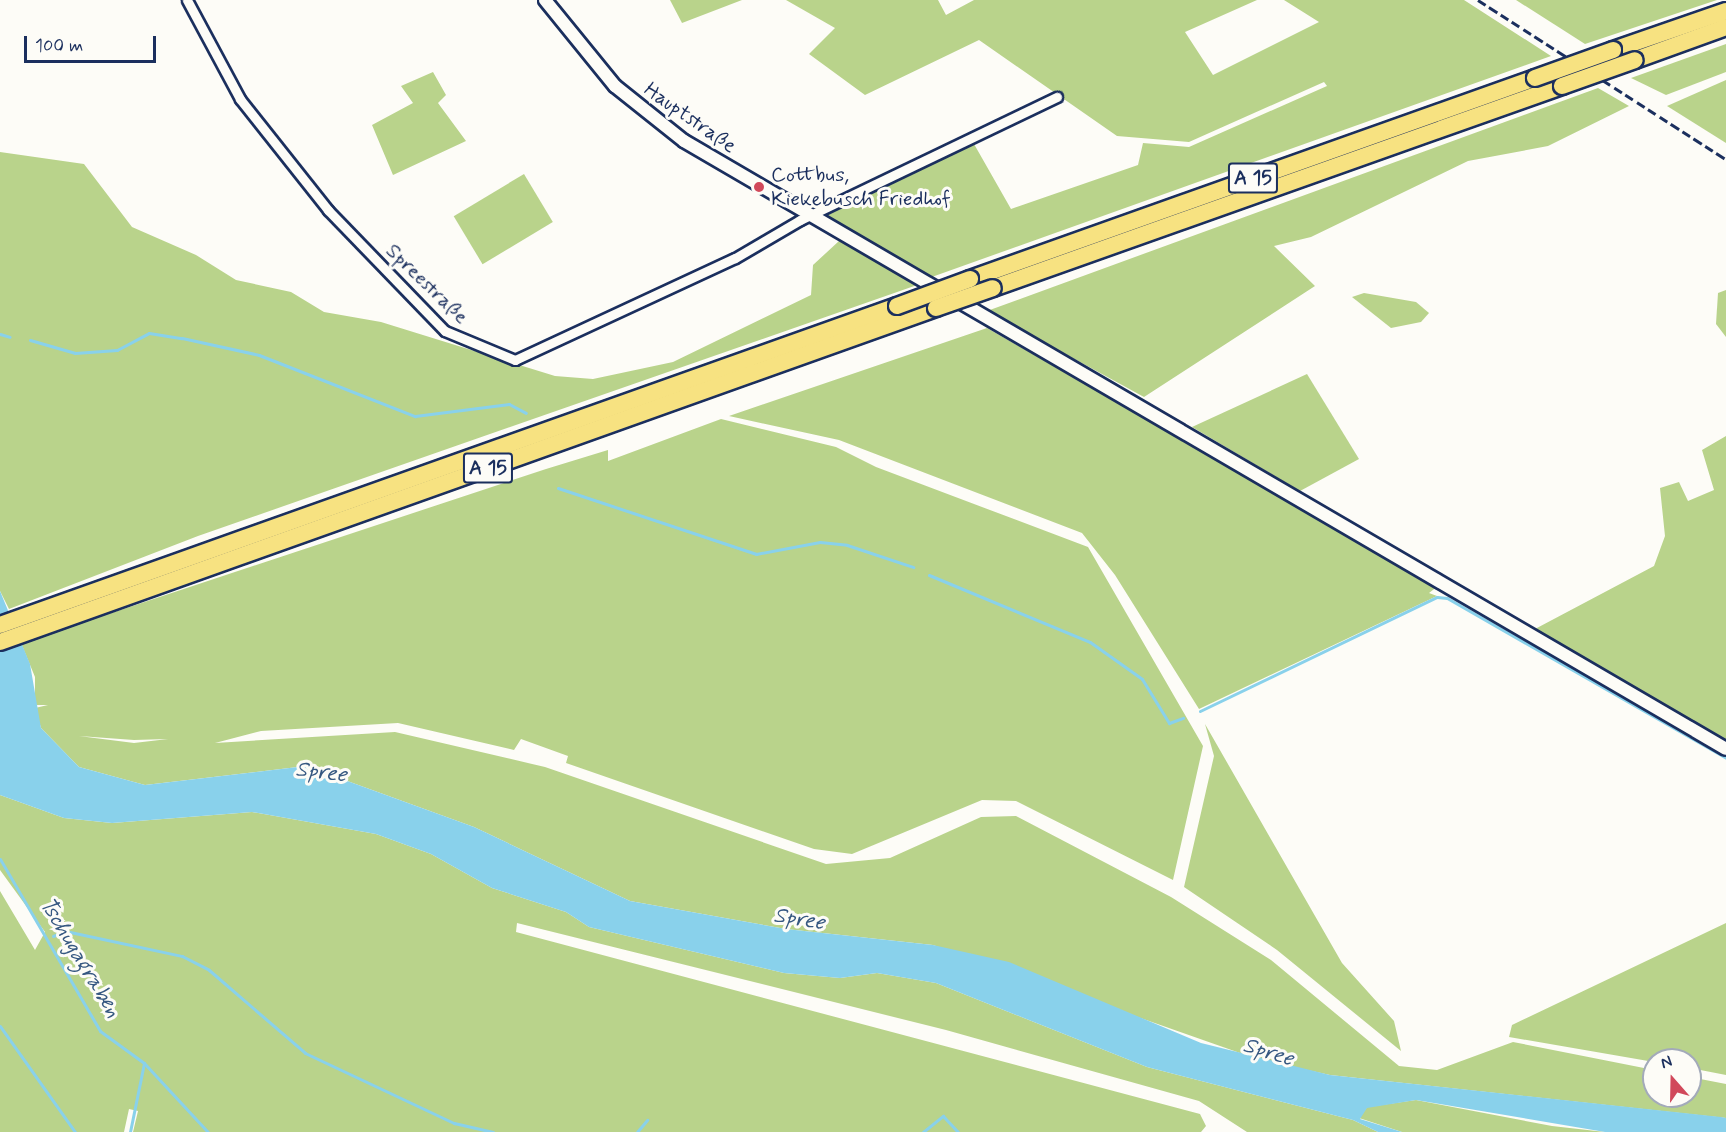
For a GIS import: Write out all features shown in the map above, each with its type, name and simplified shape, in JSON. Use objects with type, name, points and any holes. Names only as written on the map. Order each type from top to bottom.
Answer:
[{"type":"highway","name":"A 15","points":[[0,642],[36,620],[970,279],[1726,11]]},
{"type":"highway","name":"A 15","points":[[0,625],[36,620],[993,288],[1726,27]]},
{"type":"street","name":"Spreestraße","points":[[187,0],[240,99],[328,210],[445,331],[504,358],[527,356],[735,258],[808,217],[1057,97]]},
{"type":"street","name":"Hauptstraße","points":[[545,0],[637,106],[808,217],[1726,749]]},
{"type":"green space","points":[[670,0],[742,0],[682,23]]},
{"type":"green space","points":[[786,0],[938,0],[946,15],[974,0],[1257,0],[1185,32],[1213,75],[1319,22],[1284,0],[1464,0],[1551,56],[929,278],[819,215],[974,144],[1011,209],[1138,165],[1143,143],[1189,147],[1327,86],[1324,82],[1189,142],[1117,136],[979,40],[865,95],[809,54],[835,28]]},
{"type":"green space","points":[[1516,0],[1717,0],[1585,44]]},
{"type":"green space","points":[[1726,44],[1726,72],[1666,95],[1631,78]]},
{"type":"green space","points":[[433,72],[446,95],[438,103],[466,141],[393,175],[372,125],[413,103],[401,86]]},
{"type":"green space","points":[[1726,80],[1726,143],[1667,106]]},
{"type":"green space","points":[[1598,88],[1629,106],[1548,146],[1468,161],[1311,237],[1274,246],[1315,286],[1144,397],[987,311]]},
{"type":"green space","points":[[0,152],[84,164],[132,227],[196,255],[236,280],[291,292],[324,312],[381,322],[555,376],[593,379],[673,362],[811,295],[813,265],[839,241],[920,284],[198,536],[9,609],[0,591]]},
{"type":"green space","points":[[524,174],[553,222],[483,264],[454,216]]},
{"type":"green space","points":[[1726,290],[1726,337],[1716,324],[1718,293]]},
{"type":"green space","points":[[1364,293],[1416,302],[1429,313],[1421,322],[1391,328],[1352,297]]},
{"type":"green space","points":[[987,328],[1438,586],[1429,593],[1437,596],[1199,709],[1115,575],[1082,533],[839,440],[729,416]]},
{"type":"green space","points":[[1307,374],[1359,459],[1300,491],[1192,427]]},
{"type":"green space","points":[[721,419],[836,447],[876,467],[1088,547],[1203,746],[1173,880],[1016,801],[982,800],[852,854],[814,849],[566,763],[568,756],[521,739],[514,750],[398,723],[261,731],[215,743],[395,732],[545,767],[826,864],[890,858],[981,817],[1016,816],[1171,897],[1271,960],[1399,1066],[1437,1070],[1513,1042],[1642,1068],[1642,1108],[1702,1108],[1702,1079],[1726,1084],[1726,1118],[1330,1075],[1257,1059],[933,945],[786,929],[630,901],[474,827],[306,766],[145,785],[79,767],[41,728],[35,708],[48,705],[35,705],[35,677],[21,643],[608,450],[608,461]],"holes":[[[79,736],[134,740],[168,739],[134,743]]]},
{"type":"green space","points":[[1726,436],[1726,742],[1535,629],[1654,566],[1665,536],[1660,488],[1679,482],[1688,501],[1714,490],[1702,450]]},
{"type":"green space","points":[[1205,724],[1342,963],[1394,1021],[1401,1051],[1277,950],[1184,887],[1214,756]]},
{"type":"green space","points":[[0,795],[64,818],[112,823],[252,812],[376,834],[431,854],[492,888],[566,912],[589,927],[784,973],[840,978],[877,973],[936,983],[1147,1067],[1353,1120],[1378,1132],[1247,1132],[1199,1101],[946,1030],[517,923],[516,932],[1200,1114],[1206,1126],[1201,1132],[133,1132],[138,1111],[129,1109],[124,1132],[0,1132],[0,891],[35,950],[45,932],[0,870]]},
{"type":"green space","points":[[1726,923],[1726,1075],[1702,1070],[1702,1048],[1642,1048],[1642,1060],[1509,1037],[1512,1025]]},
{"type":"green space","points":[[1416,1100],[1552,1126],[1605,1132],[1402,1132],[1359,1118],[1367,1107]]},
{"type":"water","name":"Spree","points":[[0,591],[30,664],[41,728],[79,767],[145,785],[306,766],[474,827],[630,901],[786,929],[933,945],[1009,962],[1201,1043],[1330,1075],[1721,1117],[1726,1118],[1726,1132],[1605,1132],[1416,1100],[1367,1108],[1360,1119],[1402,1132],[1378,1132],[1353,1120],[1147,1067],[936,983],[877,973],[840,978],[784,973],[589,927],[566,912],[492,888],[431,854],[376,834],[252,812],[112,823],[64,818],[0,795]]},
{"type":"waterway","points":[[30,340],[75,353],[117,350],[149,333],[259,355],[415,416],[509,404],[526,413]]},
{"type":"waterway","points":[[0,334],[10,337]]},
{"type":"waterway","points":[[558,488],[756,554],[820,542],[847,545],[913,567]]},
{"type":"waterway","points":[[929,575],[1090,642],[1142,679],[1169,723],[1183,718]]},
{"type":"waterway","points":[[1200,711],[1437,597],[1447,598],[1726,758]]},
{"type":"waterway","name":"Tschugagraben","points":[[0,859],[100,1031],[144,1063],[130,1132]]},
{"type":"waterway","points":[[53,936],[63,932]]},
{"type":"waterway","points":[[70,932],[182,956],[209,970],[305,1053],[454,1123],[493,1132]]},
{"type":"waterway","points":[[0,1026],[75,1132]]},
{"type":"waterway","points":[[144,1063],[208,1132]]},
{"type":"waterway","points":[[923,1132],[943,1116],[958,1132]]},
{"type":"waterway","points":[[637,1132],[647,1120]]},
{"type":"railway","points":[[1478,0],[1726,159]]},
{"type":"place","name":"Cottbus, Kiekebusch Friedhof","points":[[759,187]]}]
